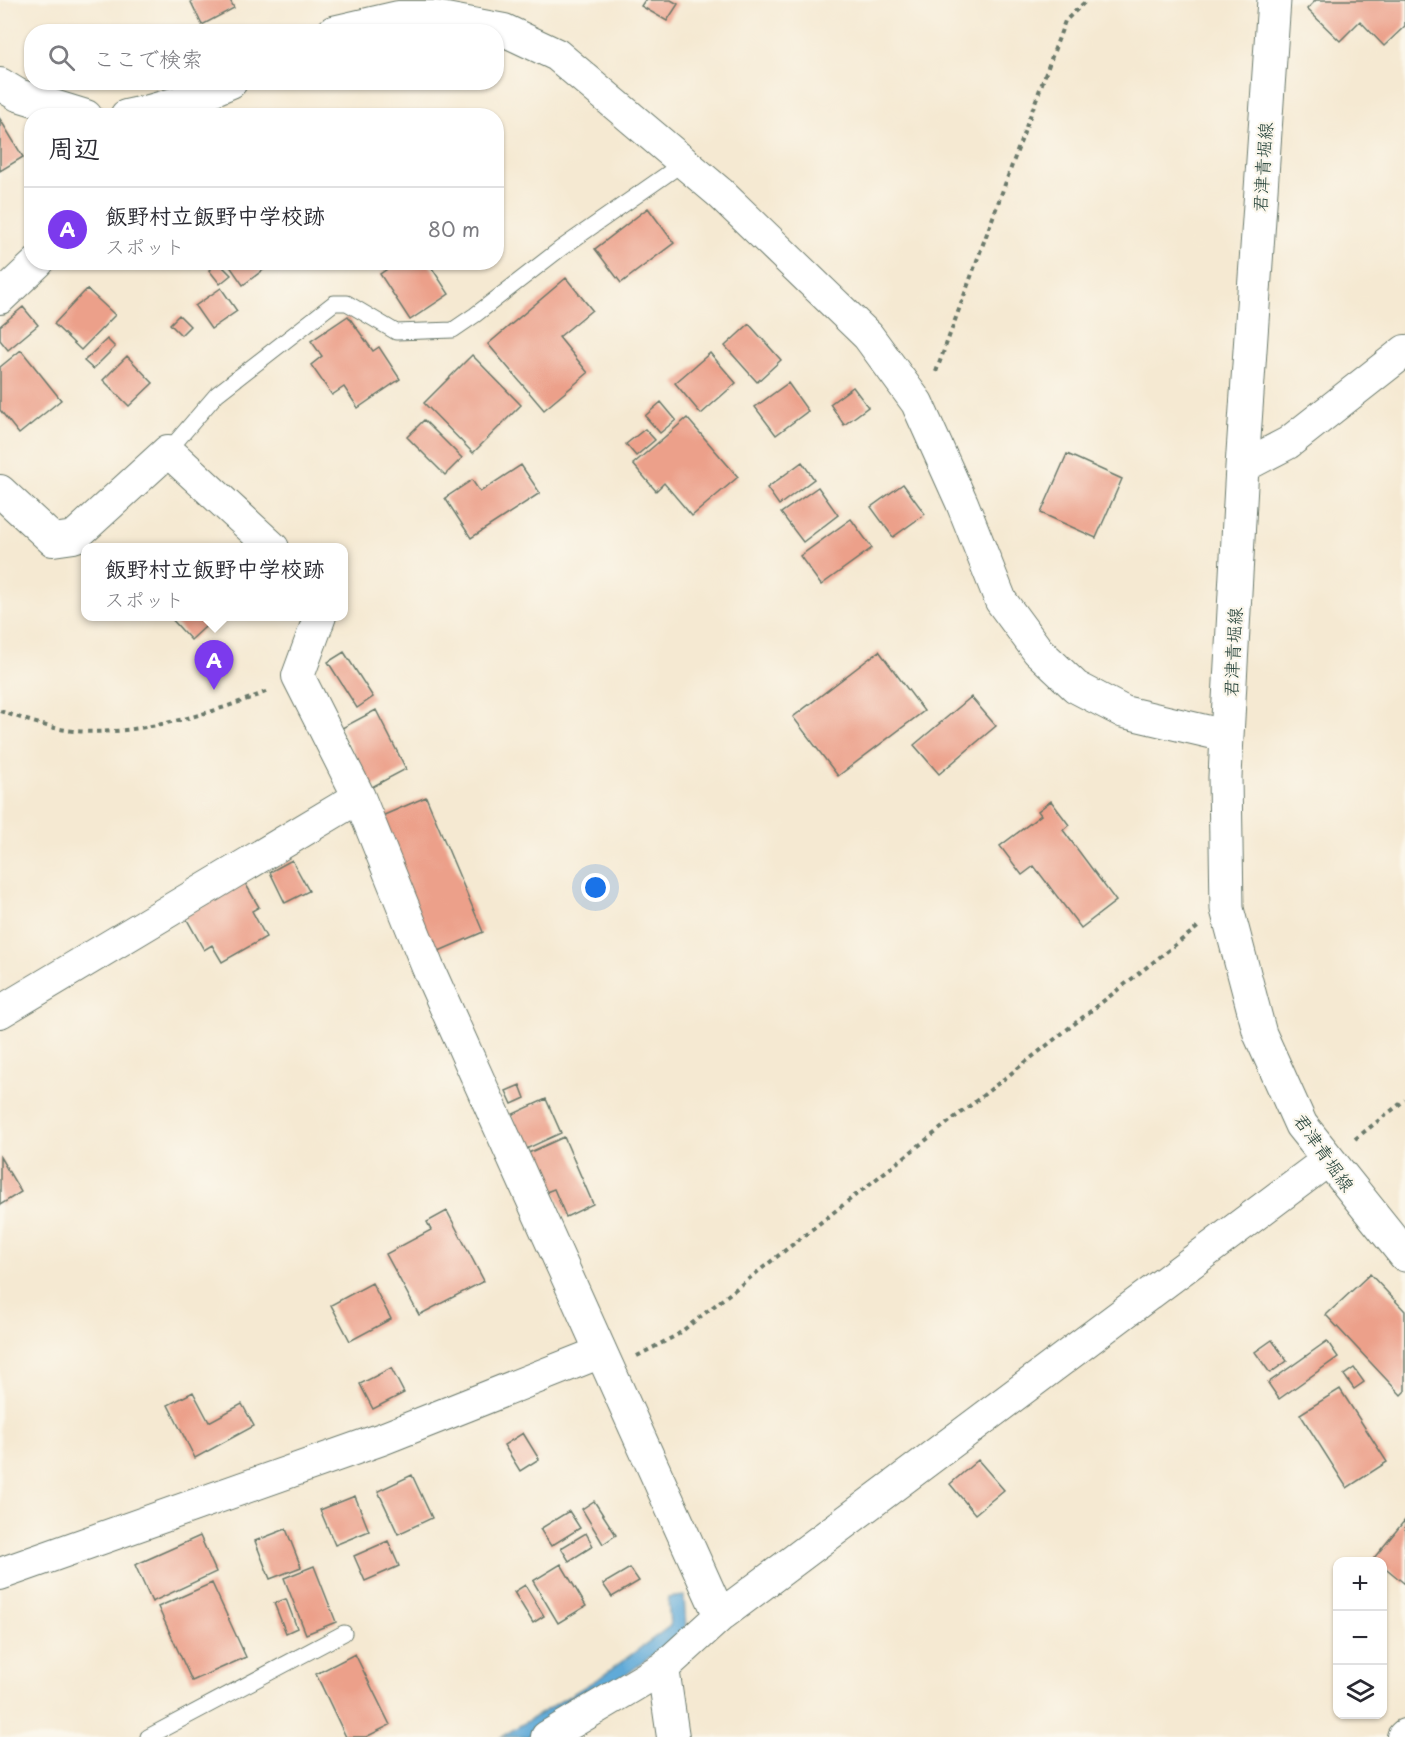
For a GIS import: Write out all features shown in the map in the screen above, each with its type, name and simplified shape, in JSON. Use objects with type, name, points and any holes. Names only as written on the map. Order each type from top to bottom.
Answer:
[{"type":"main road","name":"君津青堀線","points":[[1274,0],[1242,467],[1227,736],[1225,777],[1227,909],[1260,1034],[1301,1125],[1405,1255]]},
{"type":"street","points":[[368,24],[435,9],[484,24]]},
{"type":"street","points":[[504,30],[557,55],[727,200],[868,336],[917,403],[962,503],[1001,601],[1038,651],[1076,687],[1124,712],[1227,736]]},
{"type":"street","points":[[0,84],[18,95],[60,108]]},
{"type":"street","points":[[163,108],[214,90]]},
{"type":"street","points":[[0,298],[30,270]]},
{"type":"street","points":[[1242,467],[1288,443],[1405,351]]},
{"type":"street","points":[[0,491],[53,540],[74,537],[168,451],[268,543]]},
{"type":"street","points":[[318,621],[298,676],[359,797],[428,968],[720,1616]]},
{"type":"street","points":[[0,1012],[359,797]]},
{"type":"street","points":[[547,1737],[663,1668],[720,1616],[1328,1160]]},
{"type":"street","points":[[0,1574],[606,1361]]},
{"type":"street","points":[[663,1668],[673,1737]]},
{"type":"lane","points":[[168,451],[217,394],[334,303],[347,303],[396,332],[453,330],[476,315],[560,249],[683,163]]},
{"type":"lane","points":[[148,1737],[344,1633]]},
{"type":"path","points":[[917,403],[933,378],[1065,21],[1087,0]]},
{"type":"path","points":[[0,711],[66,730],[110,731],[173,721],[225,706],[266,692],[298,676]]},
{"type":"path","points":[[606,1361],[677,1335],[1209,919],[1227,900]]},
{"type":"path","points":[[1328,1160],[1405,1100]]},
{"type":"water","points":[[684,1596],[686,1630],[614,1684],[527,1737],[501,1737],[601,1677],[670,1626],[668,1598]]},
{"type":"building","points":[[190,0],[230,0],[234,8],[202,24]]},
{"type":"building","points":[[645,0],[671,0],[678,4],[667,21],[641,6]]},
{"type":"building","points":[[1316,0],[1405,0],[1405,26],[1384,46],[1360,21],[1340,41],[1307,9]]},
{"type":"building","points":[[0,119],[23,157],[0,171]]},
{"type":"building","points":[[648,208],[674,243],[621,283],[595,249]]},
{"type":"building","points":[[209,270],[226,270],[231,275],[220,284]]},
{"type":"building","points":[[233,270],[263,270],[243,285]]},
{"type":"building","points":[[386,270],[433,270],[449,294],[410,320],[380,274]]},
{"type":"building","points":[[566,278],[592,310],[559,337],[588,373],[544,410],[488,344]]},
{"type":"building","points":[[221,288],[237,311],[211,329],[195,306]]},
{"type":"building","points":[[87,289],[115,315],[81,350],[54,324]]},
{"type":"building","points":[[23,307],[38,325],[8,350],[0,340],[0,326]]},
{"type":"building","points":[[179,315],[190,326],[181,335],[170,324]]},
{"type":"building","points":[[348,316],[373,351],[379,347],[400,379],[358,408],[344,387],[332,395],[311,365],[322,356],[311,341]]},
{"type":"building","points":[[749,324],[781,360],[757,382],[725,346]]},
{"type":"building","points":[[107,339],[115,347],[93,369],[84,361]]},
{"type":"building","points":[[21,350],[61,400],[19,434],[0,410],[0,367]]},
{"type":"building","points":[[710,353],[736,383],[701,414],[675,383]]},
{"type":"building","points":[[472,355],[521,405],[473,453],[424,403]]},
{"type":"building","points":[[127,356],[153,383],[129,406],[103,380]]},
{"type":"building","points":[[788,383],[808,411],[776,435],[755,407]]},
{"type":"building","points":[[853,387],[868,407],[844,425],[830,404]]},
{"type":"building","points":[[661,402],[676,420],[660,433],[645,416]]},
{"type":"building","points":[[687,418],[738,477],[692,516],[664,483],[656,491],[633,464]]},
{"type":"building","points":[[424,420],[462,458],[445,475],[407,437]]},
{"type":"building","points":[[645,429],[655,440],[636,456],[626,444]]},
{"type":"building","points":[[1067,454],[1122,479],[1096,538],[1041,513]]},
{"type":"building","points":[[802,462],[814,479],[779,505],[767,488]]},
{"type":"building","points":[[521,465],[540,493],[471,538],[445,498],[472,480],[480,492]]},
{"type":"building","points":[[903,484],[925,514],[893,537],[871,507]]},
{"type":"building","points":[[818,487],[838,515],[803,542],[781,513]]},
{"type":"building","points":[[851,519],[872,548],[821,585],[800,556]]},
{"type":"building","points":[[174,621],[212,621],[191,640]]},
{"type":"building","points":[[879,651],[924,711],[838,776],[793,717]]},
{"type":"building","points":[[344,652],[373,697],[357,708],[328,662]]},
{"type":"building","points":[[971,697],[996,726],[939,774],[914,745]]},
{"type":"building","points":[[376,710],[406,769],[372,787],[342,728]]},
{"type":"building","points":[[426,797],[483,932],[432,954],[375,819]]},
{"type":"building","points":[[1051,801],[1069,825],[1063,830],[1116,901],[1081,928],[1034,866],[1022,875],[1000,846],[1041,815],[1038,811]]},
{"type":"building","points":[[292,860],[309,891],[285,903],[270,872]]},
{"type":"building","points":[[245,883],[259,907],[252,911],[266,937],[222,962],[212,945],[204,950],[185,916]]},
{"type":"building","points":[[520,1085],[525,1098],[512,1104],[506,1091]]},
{"type":"building","points":[[546,1099],[561,1133],[526,1149],[511,1115]]},
{"type":"building","points":[[564,1137],[593,1204],[566,1217],[554,1189],[541,1194],[524,1155]]},
{"type":"building","points":[[0,1157],[21,1192],[0,1205]]},
{"type":"building","points":[[447,1211],[484,1281],[419,1315],[386,1254],[431,1230],[427,1222]]},
{"type":"building","points":[[1370,1274],[1405,1311],[1405,1391],[1401,1395],[1326,1315]]},
{"type":"building","points":[[372,1283],[391,1319],[350,1341],[331,1305]]},
{"type":"building","points":[[1272,1340],[1287,1361],[1270,1373],[1255,1352]]},
{"type":"building","points":[[1327,1341],[1338,1357],[1279,1399],[1268,1383]]},
{"type":"building","points":[[391,1368],[404,1393],[373,1409],[360,1384]]},
{"type":"building","points":[[1354,1368],[1364,1382],[1354,1389],[1344,1375]]},
{"type":"building","points":[[1340,1389],[1387,1462],[1347,1488],[1300,1414]]},
{"type":"building","points":[[193,1392],[209,1422],[242,1404],[254,1426],[195,1458],[168,1405]]},
{"type":"building","points":[[523,1433],[539,1459],[520,1471],[504,1445]]},
{"type":"building","points":[[978,1460],[1004,1490],[975,1514],[950,1484]]},
{"type":"building","points":[[412,1475],[432,1518],[398,1534],[378,1491]]},
{"type":"building","points":[[355,1496],[369,1531],[335,1545],[320,1510]]},
{"type":"building","points":[[594,1501],[616,1535],[603,1544],[582,1509]]},
{"type":"building","points":[[569,1511],[580,1528],[551,1546],[540,1529]]},
{"type":"building","points":[[1405,1520],[1405,1584],[1387,1569],[1387,1557],[1375,1557]]},
{"type":"building","points":[[286,1529],[301,1567],[270,1579],[255,1541]]},
{"type":"building","points":[[586,1533],[593,1546],[569,1561],[561,1548]]},
{"type":"building","points":[[200,1536],[216,1572],[152,1602],[135,1565]]},
{"type":"building","points":[[388,1541],[399,1566],[365,1581],[354,1556]]},
{"type":"building","points":[[561,1564],[586,1606],[558,1623],[533,1581]]},
{"type":"building","points":[[314,1566],[336,1622],[306,1634],[284,1578]]},
{"type":"building","points":[[630,1568],[639,1581],[612,1597],[603,1584]]},
{"type":"building","points":[[212,1583],[246,1657],[192,1681],[158,1607]]},
{"type":"building","points":[[525,1585],[544,1616],[533,1623],[514,1592]]},
{"type":"building","points":[[286,1599],[297,1628],[286,1633],[274,1603]]},
{"type":"building","points":[[355,1654],[390,1725],[366,1737],[346,1737],[316,1674]]},
{"type":"place","name":"飯野村立飯野中学校跡","points":[[214,690]]}]
